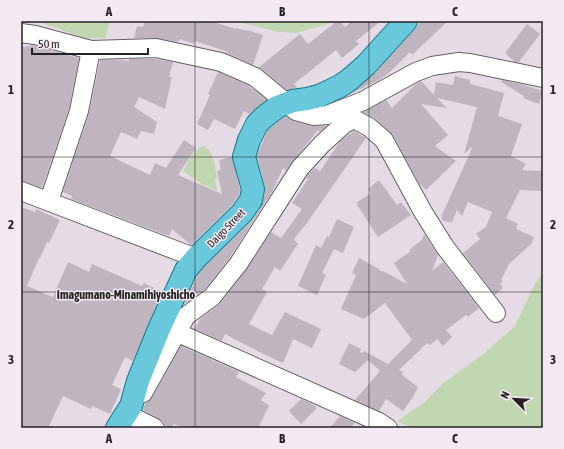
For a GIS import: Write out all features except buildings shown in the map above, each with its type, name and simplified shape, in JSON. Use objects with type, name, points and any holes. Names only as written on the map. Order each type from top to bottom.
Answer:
[{"type":"main road","name":"Daigo Street","points":[[126,412],[186,270],[196,258],[223,233],[248,205],[253,189],[244,157],[252,132],[263,118],[278,107],[286,103],[319,96],[349,80],[366,65],[406,21]]},
{"type":"street","points":[[21,33],[35,35],[91,50],[156,48],[221,62],[255,77],[286,103],[302,113],[314,116],[327,115],[362,101],[416,72],[432,66],[459,62],[483,65],[543,78]]},
{"type":"street","points":[[49,201],[79,111],[91,50]]},
{"type":"street","points":[[155,428],[126,412],[143,393],[186,316],[212,297],[239,263],[300,168],[322,144],[344,124],[354,119],[369,127],[384,140],[423,212],[445,247],[496,313]]},
{"type":"street","points":[[21,191],[196,258]]},
{"type":"street","points":[[176,332],[378,426]]},
{"type":"green space","points":[[24,21],[110,21],[105,38],[85,38],[42,23]]},
{"type":"green space","points":[[235,21],[332,21],[328,24],[296,33],[278,32]]},
{"type":"green space","points":[[204,146],[208,149],[214,160],[217,178],[215,179],[217,191],[202,184],[183,171],[194,153],[200,147]]},
{"type":"green space","points":[[543,272],[543,428],[413,428],[397,421],[425,402],[443,383],[481,356],[515,326],[535,284]]},
{"type":"district","name":"Imagumano-Minamihiyoshicho","points":[[126,295]]}]
